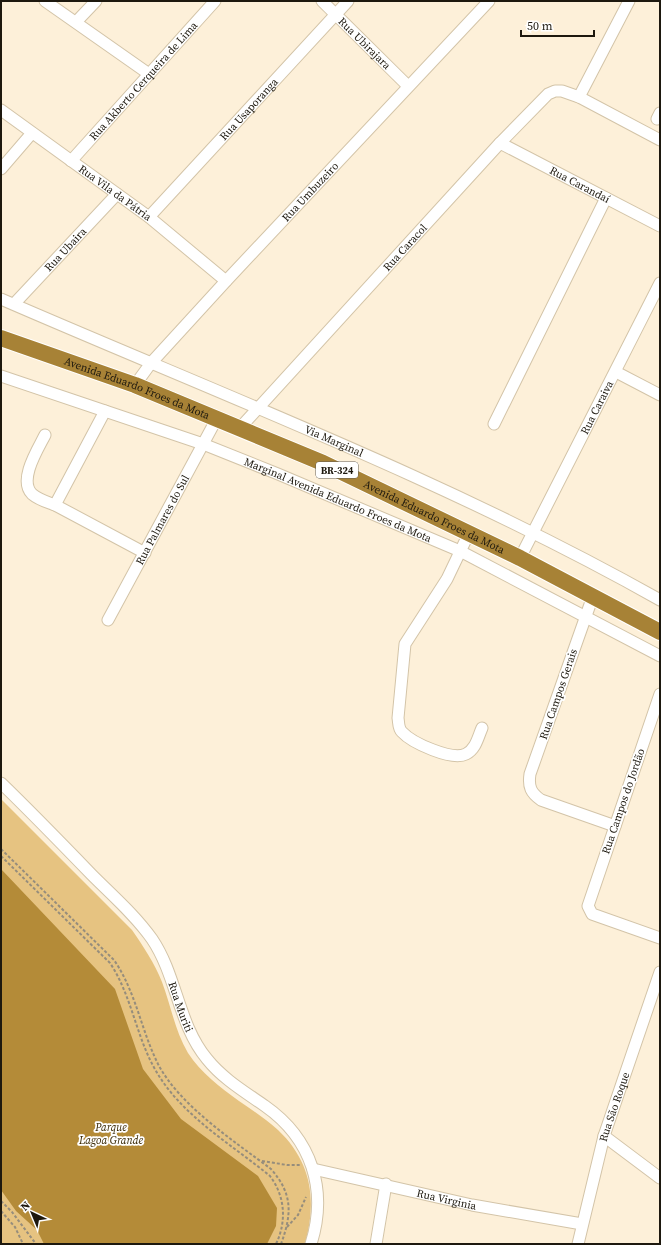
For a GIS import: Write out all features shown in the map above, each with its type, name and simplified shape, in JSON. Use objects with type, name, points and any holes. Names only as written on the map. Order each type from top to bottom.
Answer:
[{"type":"highway","name":"Avenida Eduardo Froes da Mota","points":[[1,338],[135,385],[216,420],[323,463],[520,558],[660,632]]},
{"type":"street","points":[[45,1],[150,74]]},
{"type":"street","points":[[76,22],[96,1]]},
{"type":"street","name":"Rua Akberto Cerqueira de Lima","points":[[71,161],[215,1]]},
{"type":"street","name":"Rua Ubirajara","points":[[322,1],[408,86]]},
{"type":"street","name":"Rua Usaporanga","points":[[148,217],[348,1]]},
{"type":"street","name":"Rua Umbuzeiro","points":[[135,385],[151,364],[226,281],[408,86],[490,1]]},
{"type":"street","points":[[630,1],[579,98],[660,140]]},
{"type":"street","name":"Rua Caracol","points":[[239,429],[500,143],[544,97],[555,91],[579,98]]},
{"type":"street","name":"Rua Vila da Pátria","points":[[1,110],[148,217],[226,281]]},
{"type":"street","points":[[1,169],[32,133]]},
{"type":"street","name":"Rua Carandaí","points":[[500,143],[660,226]]},
{"type":"street","name":"Rua Ubaira","points":[[14,304],[117,194]]},
{"type":"street","points":[[494,424],[606,198]]},
{"type":"street","name":"Rua Caraiva","points":[[520,558],[660,283]]},
{"type":"street","name":"Via Marginal","points":[[1,299],[151,364],[258,407],[397,468],[534,532],[660,600]]},
{"type":"street","points":[[616,372],[660,395]]},
{"type":"street","name":"Marginal Avenida Eduardo Froes da Mota","points":[[1,376],[203,444],[460,551],[586,615],[660,656]]},
{"type":"street","points":[[55,506],[105,411]]},
{"type":"street","name":"Rua Palmares do Sul","points":[[108,620],[216,420]]},
{"type":"street","points":[[45,435],[29,468],[27,485],[31,493],[41,500],[145,553]]},
{"type":"street","points":[[469,533],[446,579],[405,644],[398,718],[399,728],[403,733],[416,742],[448,755],[465,754],[474,747],[482,728]]},
{"type":"street","name":"Rua Campos Gerais","points":[[593,596],[530,774],[529,787],[532,792],[547,803],[615,826]]},
{"type":"street","name":"Rua Campos do Jordão","points":[[660,694],[588,903],[588,909],[592,914],[660,938]]},
{"type":"street","name":"Rua Muriti","points":[[1,783],[139,923],[163,958],[191,1035],[207,1059],[224,1078],[286,1122],[299,1141],[309,1166],[317,1180],[319,1199],[316,1229],[311,1244]]},
{"type":"street","name":"Rua São Roque","points":[[578,1244],[604,1136],[660,972]]},
{"type":"street","points":[[604,1136],[660,1178]]},
{"type":"street","name":"Rua Virginia","points":[[309,1166],[472,1205],[582,1224]]},
{"type":"street","points":[[376,1244],[386,1184]]},
{"type":"path","points":[[1,849],[114,960],[126,980],[158,1063],[172,1084],[203,1115],[277,1176],[285,1189],[289,1201],[287,1228],[282,1244]]},
{"type":"path","points":[[1,856],[110,963],[122,983],[156,1071],[179,1101],[200,1121],[270,1176],[276,1184],[284,1211],[276,1244]]},
{"type":"path","points":[[260,1161],[309,1166]]},
{"type":"path","points":[[287,1228],[298,1216],[305,1199],[309,1195]]},
{"type":"path","points":[[1,1201],[12,1212],[36,1244]]},
{"type":"path","points":[[1,1211],[16,1227],[23,1244]]},
{"type":"green space","name":"Parque Lagoa Grande","points":[[1,799],[132,930],[156,969],[162,982],[176,1027],[188,1053],[193,1060],[211,1079],[278,1130],[298,1155],[305,1169],[311,1197],[311,1213],[305,1244],[1,1244]]},
{"type":"shaded area","name":"Parque Lagoa Grande","points":[[1,869],[115,989],[143,1069],[181,1119],[258,1176],[277,1208],[276,1226],[267,1244],[44,1244],[37,1230],[16,1211],[1,1190]]}]
